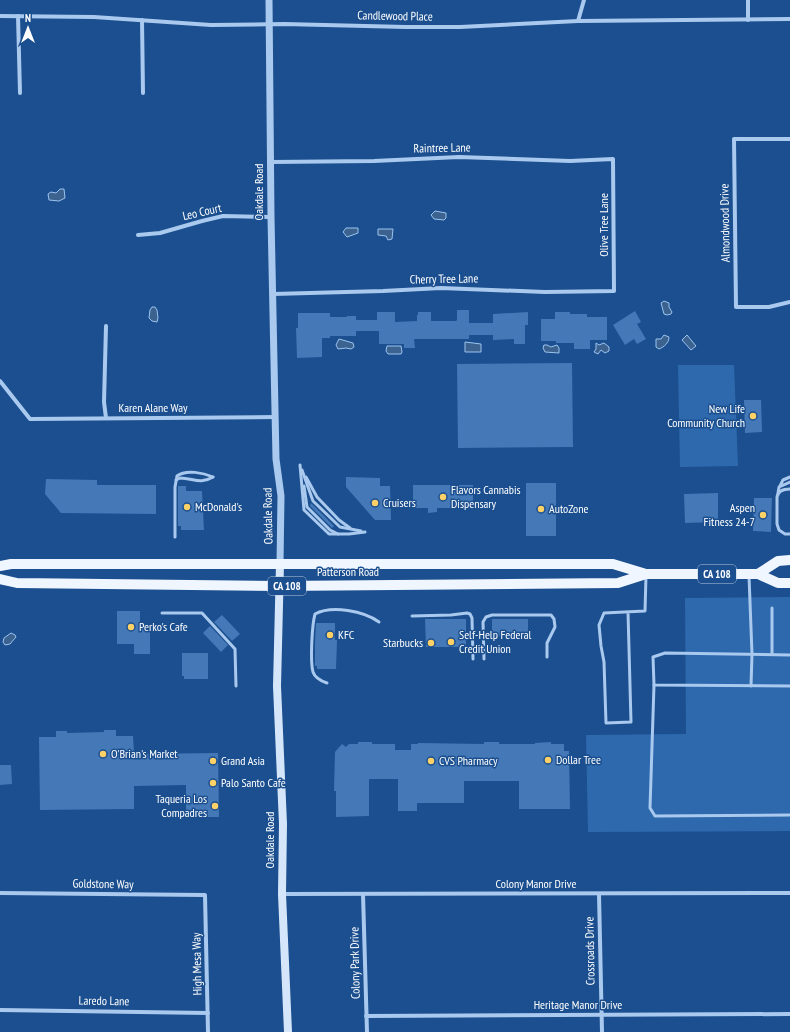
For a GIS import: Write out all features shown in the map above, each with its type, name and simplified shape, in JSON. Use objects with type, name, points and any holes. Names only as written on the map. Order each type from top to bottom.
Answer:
[{"type":"main road","points":[[753,574],[778,561],[790,560]]},
{"type":"main road","name":"Patterson Road","points":[[0,566],[10,564],[613,564],[646,574],[753,574],[778,583],[790,583]]},
{"type":"main road","name":"Oakdale Road","points":[[280,564],[277,686],[283,824],[282,894],[288,1032]]},
{"type":"main road","name":"Patterson Road","points":[[0,579],[17,583],[279,586],[618,583],[646,574]]},
{"type":"street","name":"Oakdale Road","points":[[269,0],[271,217],[276,459],[281,496],[280,564]]},
{"type":"street","points":[[578,21],[584,0]]},
{"type":"street","points":[[748,0],[748,20]]},
{"type":"street","name":"Candlewood Place","points":[[0,16],[94,17],[211,25],[460,27],[535,22],[790,19]]},
{"type":"street","points":[[18,16],[20,93]]},
{"type":"street","points":[[142,20],[143,93]]},
{"type":"street","name":"Almondwood Drive","points":[[790,139],[734,139],[736,306],[769,306],[790,302]]},
{"type":"street","name":"Raintree Lane","points":[[271,162],[374,161],[459,157],[570,161],[613,159]]},
{"type":"street","name":"Olive Tree Lane","points":[[613,159],[614,291]]},
{"type":"street","name":"Leo Court","points":[[138,235],[160,233],[223,216],[271,217]]},
{"type":"street","name":"Cherry Tree Lane","points":[[273,294],[441,288],[479,288],[545,292],[614,291]]},
{"type":"street","points":[[106,326],[104,402],[106,418]]},
{"type":"street","name":"Karen Alane Way","points":[[0,381],[30,418],[276,417]]},
{"type":"street","name":"Goldstone Way","points":[[0,893],[205,895]]},
{"type":"street","name":"Colony Manor Drive","points":[[282,894],[790,893]]},
{"type":"street","name":"Colony Park Drive","points":[[363,894],[367,1032]]},
{"type":"street","name":"Crossroads Drive","points":[[600,894],[602,1032]]},
{"type":"street","name":"High Mesa Way","points":[[205,895],[208,1032]]},
{"type":"street","name":"Laredo Lane","points":[[0,1010],[208,1013]]},
{"type":"street","name":"Heritage Manor Drive","points":[[366,1016],[790,1014]]},
{"type":"lane","points":[[300,465],[313,501],[340,527],[365,532],[339,534],[329,534],[304,510],[300,465]]},
{"type":"lane","points":[[175,537],[176,480],[180,474],[185,473],[206,474],[213,477],[207,481],[192,481],[180,478],[176,480]]},
{"type":"lane","points":[[790,477],[783,480],[777,495],[778,527],[782,533],[790,534]]},
{"type":"lane","points":[[779,487],[790,482]]},
{"type":"lane","points":[[777,495],[781,491],[790,489]]},
{"type":"lane","points":[[628,612],[631,722],[617,724],[606,723],[604,662],[599,625],[604,613],[644,611],[646,574]]},
{"type":"lane","points":[[751,686],[753,574]]},
{"type":"lane","points":[[772,608],[772,654]]},
{"type":"lane","points":[[327,683],[319,681],[313,672],[312,639],[315,614],[325,611],[355,612],[372,617],[379,622]]},
{"type":"lane","points":[[162,613],[202,613],[235,650],[236,686]]},
{"type":"lane","points":[[412,616],[470,614],[472,618],[473,659]]},
{"type":"lane","points":[[484,659],[483,622],[486,617],[492,615],[551,615],[554,619],[555,627],[547,643],[547,657]]},
{"type":"lane","points":[[790,655],[665,653],[653,657],[654,685],[650,808],[656,816],[790,815]]},
{"type":"lane","points":[[654,685],[790,686]]},
{"type":"shaded area","points":[[60,189],[64,189],[65,198],[59,201],[49,200],[48,194],[51,192],[56,193]]},
{"type":"shaded area","points":[[435,211],[446,213],[446,218],[444,220],[434,219],[431,215]]},
{"type":"shaded area","points":[[346,228],[358,228],[358,233],[347,237],[343,232]]},
{"type":"shaded area","points":[[378,229],[393,229],[392,239],[388,240],[386,236],[378,235]]},
{"type":"shaded area","points":[[664,301],[669,303],[669,307],[672,312],[671,314],[664,314],[661,303]]},
{"type":"shaded area","points":[[152,307],[155,307],[157,310],[157,322],[152,321],[149,318]]},
{"type":"shaded area","points":[[664,335],[669,337],[668,341],[659,349],[656,347],[656,339],[661,339]]},
{"type":"shaded area","points":[[687,335],[696,346],[691,350],[682,340]]},
{"type":"shaded area","points":[[339,339],[353,343],[354,347],[351,349],[338,349],[336,345]]},
{"type":"shaded area","points":[[465,342],[481,344],[481,352],[465,352]]},
{"type":"shaded area","points":[[596,343],[599,345],[604,343],[609,347],[609,351],[605,353],[601,350],[598,354],[594,352],[596,349]]},
{"type":"shaded area","points":[[544,345],[551,347],[557,345],[559,348],[559,353],[545,352],[543,348]]},
{"type":"shaded area","points":[[387,346],[401,346],[402,352],[401,354],[388,354],[386,351]]},
{"type":"shaded area","points":[[678,365],[734,365],[738,466],[680,467]]},
{"type":"shaded area","points":[[790,597],[790,831],[588,832],[586,735],[686,734],[685,598]]},
{"type":"shaded area","points":[[11,633],[16,637],[10,644],[5,645],[3,642],[4,638]]},
{"type":"building","points":[[457,310],[469,310],[469,323],[493,323],[493,314],[528,312],[528,325],[525,325],[525,344],[514,344],[514,339],[493,340],[493,335],[469,335],[469,339],[414,339],[415,348],[404,348],[404,344],[379,344],[379,331],[356,331],[356,336],[330,336],[330,338],[322,338],[322,357],[297,358],[296,328],[298,328],[298,313],[330,313],[330,317],[356,316],[356,320],[377,320],[377,312],[395,312],[395,322],[417,321],[418,312],[431,312],[431,321],[456,321]]},
{"type":"building","points":[[635,311],[641,322],[637,324],[646,339],[637,344],[634,339],[625,345],[613,325]]},
{"type":"building","points":[[555,312],[587,314],[587,317],[607,317],[607,340],[590,340],[590,349],[574,349],[574,343],[541,341],[541,319],[555,319]]},
{"type":"building","points":[[572,363],[573,447],[458,448],[457,364]]},
{"type":"building","name":"New Life Community Church","points":[[744,400],[761,400],[762,432],[745,433]]},
{"type":"building","name":"Cruisers","points":[[346,477],[380,478],[380,486],[390,486],[391,520],[375,520],[346,487]]},
{"type":"building","points":[[46,479],[97,480],[97,485],[156,485],[156,514],[61,513],[45,494]]},
{"type":"building","name":"AutoZone","points":[[526,483],[556,483],[556,536],[526,536]]},
{"type":"building","name":"Flavors Cannabis Dispensary","points":[[413,485],[473,485],[473,508],[437,508],[437,512],[428,513],[428,508],[413,508]]},
{"type":"building","name":"McDonald's","points":[[178,486],[186,486],[186,491],[202,491],[204,530],[181,530],[181,526],[178,526]]},
{"type":"building","points":[[718,493],[718,522],[685,523],[684,494]]},
{"type":"building","name":"Aspen Fitness 24-7","points":[[754,498],[772,498],[771,532],[753,531]]},
{"type":"building","points":[[311,503],[334,526],[332,528],[310,506]]},
{"type":"building","points":[[117,611],[140,611],[140,627],[150,627],[150,654],[134,654],[134,644],[117,644]]},
{"type":"building","points":[[222,615],[240,634],[232,641],[214,622]]},
{"type":"building","points":[[425,619],[466,619],[466,647],[426,647]]},
{"type":"building","points":[[492,619],[528,619],[528,636],[492,636]]},
{"type":"building","points":[[316,623],[335,623],[335,640],[337,640],[336,669],[317,669],[317,666],[315,666]]},
{"type":"building","points":[[210,626],[228,645],[221,652],[203,633]]},
{"type":"building","points":[[182,653],[208,653],[208,679],[184,679],[184,676],[182,676]]},
{"type":"building","points":[[104,730],[116,730],[116,736],[133,736],[134,754],[218,753],[219,817],[207,817],[207,812],[186,813],[186,785],[134,786],[134,809],[40,810],[39,737],[56,737],[56,731],[67,731],[67,733],[104,732]]},
{"type":"building","points":[[358,742],[372,742],[372,744],[395,744],[395,750],[411,750],[411,744],[418,743],[484,744],[484,742],[499,742],[499,744],[535,744],[551,742],[551,744],[564,744],[564,751],[569,751],[570,809],[519,809],[519,781],[464,781],[464,803],[417,803],[417,811],[398,811],[398,779],[369,779],[369,816],[336,817],[336,791],[334,791],[335,752],[342,744],[346,747],[349,744],[358,744]]},
{"type":"building","points":[[0,765],[11,765],[12,784],[0,785]]},
{"type":"place","name":"New Life Community Church","points":[[753,416]]},
{"type":"place","name":"Flavors Cannabis Dispensary","points":[[443,497]]},
{"type":"place","name":"Cruisers","points":[[375,503]]},
{"type":"place","name":"McDonald's","points":[[187,507]]},
{"type":"place","name":"AutoZone","points":[[541,509]]},
{"type":"place","name":"Aspen Fitness 24-7","points":[[763,515]]},
{"type":"place","name":"Perko's Cafe","points":[[131,627]]},
{"type":"place","name":"KFC","points":[[330,635]]},
{"type":"place","name":"Self-Help Federal Credit Union","points":[[451,642]]},
{"type":"place","name":"Starbucks","points":[[431,643]]},
{"type":"place","name":"O'Brian's Market","points":[[103,754]]},
{"type":"place","name":"Dollar Tree","points":[[548,760]]},
{"type":"place","name":"Grand Asia","points":[[213,761]]},
{"type":"place","name":"CVS Pharmacy","points":[[431,761]]},
{"type":"place","name":"Palo Santo Cafe","points":[[213,783]]},
{"type":"place","name":"Taqueria Los Compadres","points":[[215,806]]}]
